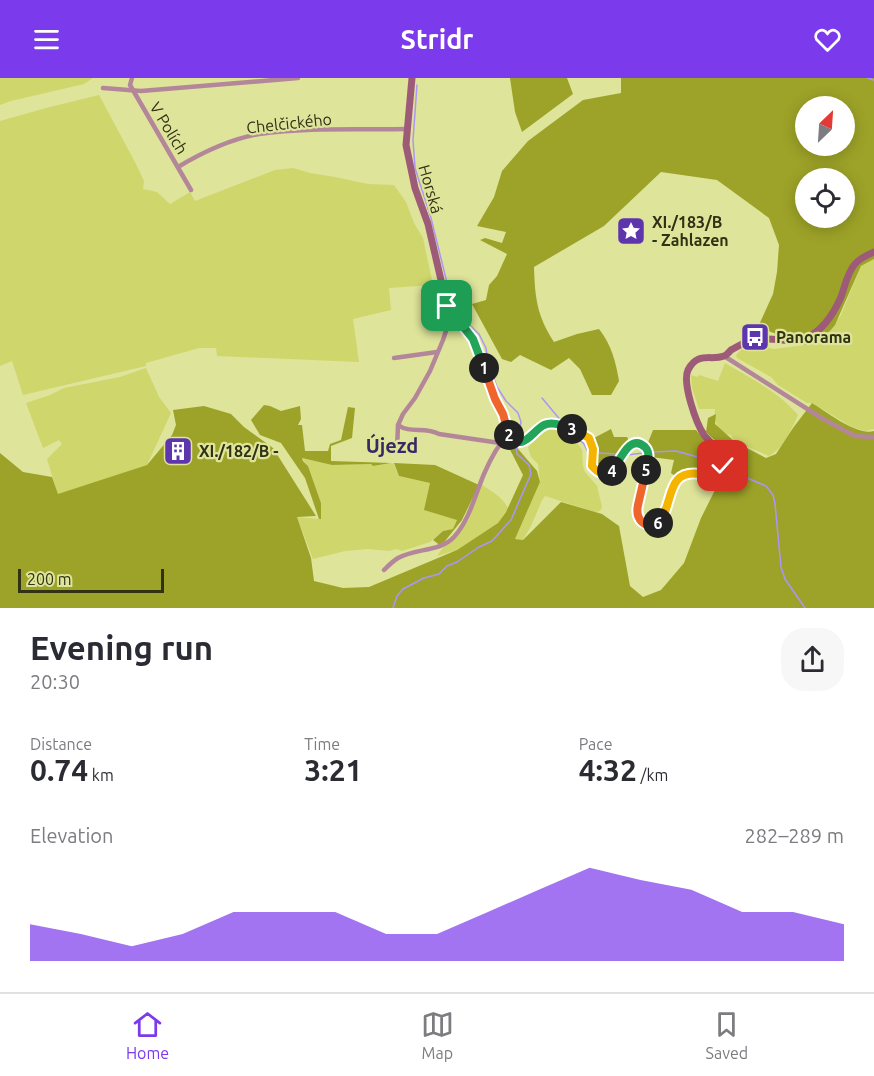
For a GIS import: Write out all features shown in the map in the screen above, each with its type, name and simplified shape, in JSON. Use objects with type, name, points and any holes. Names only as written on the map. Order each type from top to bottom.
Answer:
[{"type":"street","name":"V Polích","points":[[132,78],[130,85],[132,89],[191,190]]},
{"type":"street","points":[[103,88],[141,91],[298,78]]},
{"type":"street","name":"Horská","points":[[412,78],[406,144],[415,188],[428,225],[447,306]]},
{"type":"street","name":"Chelčického","points":[[178,167],[226,144],[258,135],[303,130],[407,129]]},
{"type":"street","points":[[447,306],[473,339],[495,399],[503,414],[508,434],[517,441],[527,439],[543,425],[552,423],[567,427],[589,438],[593,449],[592,466],[598,473],[604,474],[615,468],[623,452],[629,446],[640,444],[645,447],[649,457],[648,465],[637,510],[640,520],[644,524],[652,525],[661,520],[677,479],[688,473],[713,475],[723,466],[724,460],[721,454],[699,425],[690,397],[686,381],[688,370],[693,362],[701,358],[724,356],[756,339],[783,341],[804,339],[813,334],[833,312],[855,265],[866,255],[874,252]]},
{"type":"street","points":[[397,449],[398,424],[430,370],[443,340],[447,328],[447,306]]},
{"type":"street","points":[[394,358],[438,352]]},
{"type":"street","points":[[724,356],[822,419],[855,436],[874,437]]},
{"type":"street","points":[[398,424],[404,429],[431,430],[439,434],[500,443]]},
{"type":"street","points":[[384,570],[397,558],[445,544],[456,534],[467,517],[485,472],[500,443],[508,434]]},
{"type":"green space","points":[[0,78],[93,78],[84,84],[0,105]]},
{"type":"green space","points":[[99,95],[144,181],[143,189],[157,192],[170,204],[190,192],[195,201],[275,170],[293,168],[368,184],[394,185],[406,202],[423,238],[433,285],[389,288],[391,310],[353,319],[359,362],[217,356],[216,348],[199,348],[146,363],[146,366],[23,395],[12,361],[0,366],[0,121]]},
{"type":"green space","points":[[874,259],[874,429],[865,431],[852,427],[812,403],[807,403],[778,385],[771,377],[737,358],[736,355],[742,349],[753,345],[774,349],[805,345],[830,331],[841,315],[861,266]]},
{"type":"green space","points":[[725,363],[773,392],[798,415],[783,443],[769,456],[734,441],[731,435],[722,432],[716,422],[715,409],[699,409],[692,388],[691,375],[718,381]]},
{"type":"green space","points":[[146,368],[159,397],[171,413],[147,465],[58,495],[47,459],[62,444],[59,440],[43,448],[26,403],[64,388],[120,377]]},
{"type":"green space","points":[[551,429],[572,435],[582,450],[585,472],[597,486],[602,507],[600,511],[595,512],[545,496],[523,540],[515,539],[540,482],[538,464],[531,457],[528,447]]},
{"type":"green space","points":[[302,458],[332,465],[372,464],[373,466],[393,463],[399,476],[430,483],[457,520],[453,529],[443,531],[430,542],[402,551],[368,549],[345,551],[313,559],[297,517],[320,519],[321,503],[308,466]]},
{"type":"green space","points":[[482,485],[500,498],[508,508],[498,523],[457,550],[437,556],[469,519]]},
{"type":"shaded area","points":[[510,78],[567,78],[573,94],[522,132],[515,112]]},
{"type":"shaded area","points":[[621,78],[874,78],[874,259],[861,266],[835,325],[830,331],[805,345],[758,327],[773,294],[777,272],[779,245],[769,218],[717,180],[661,172],[604,226],[534,267],[538,306],[544,324],[554,342],[599,329],[607,341],[619,381],[611,395],[592,395],[580,369],[569,358],[551,370],[520,355],[511,362],[502,359],[472,304],[486,300],[489,285],[497,276],[507,254],[480,240],[485,238],[502,243],[506,232],[477,226],[494,197],[502,171],[528,141],[583,100],[621,93]]},
{"type":"shaded area","points":[[812,403],[851,427],[867,432],[874,431],[874,608],[0,608],[0,453],[23,472],[52,477],[58,494],[147,465],[172,435],[176,425],[173,410],[204,406],[231,414],[244,427],[273,448],[316,516],[297,517],[311,558],[314,581],[343,588],[369,587],[457,550],[498,523],[506,512],[523,475],[505,440],[513,443],[537,471],[540,482],[515,539],[523,540],[561,502],[602,514],[619,526],[630,586],[643,597],[661,590],[684,563],[701,518],[716,488],[715,478],[721,476],[729,468],[725,452],[706,432],[708,418],[716,414],[715,424],[734,441],[766,458],[776,454]]},
{"type":"shaded area","points":[[264,405],[281,411],[300,406],[301,419],[298,425],[302,425],[305,451],[328,451],[330,444],[341,440],[348,407],[355,408],[352,438],[331,446],[331,461],[391,463],[373,466],[371,464],[332,465],[302,458],[308,466],[321,503],[321,519],[319,519],[305,478],[281,443],[260,435],[251,420]]},
{"type":"shaded area","points":[[611,429],[614,437],[627,437],[629,441],[614,464],[600,470],[594,463],[598,451],[594,438]]},
{"type":"shaded area","points":[[653,430],[696,430],[719,457],[718,468],[704,471],[688,469],[675,476],[671,473],[674,460],[651,457],[651,451],[647,445]]},
{"type":"shaded area","points":[[394,463],[435,465],[479,485],[462,520],[441,546],[433,540],[443,531],[453,529],[457,520],[424,510],[430,483],[399,476]]},
{"type":"waterway","points":[[868,78],[874,80]]},
{"type":"waterway","points":[[417,85],[413,140],[415,168],[431,218],[452,303],[459,315],[479,334],[486,348],[488,362],[497,387],[518,413],[521,422],[518,439]]},
{"type":"waterway","points":[[542,398],[562,422]]},
{"type":"waterway","points":[[574,434],[588,452]]},
{"type":"waterway","points":[[393,608],[397,596],[403,589],[424,578],[439,574],[447,566],[492,541],[511,520],[531,474],[529,465],[517,454],[516,443]]},
{"type":"waterway","points":[[652,452],[676,451],[718,464]]},
{"type":"waterway","points":[[597,453],[618,454]]},
{"type":"waterway","points":[[627,455],[643,453]]},
{"type":"waterway","points":[[728,470],[766,486],[773,495],[781,567],[785,579],[805,608]]},
{"type":"place","name":"XI./183/B - Zahlazen","points":[[631,231]]},
{"type":"place","name":"Panorama","points":[[755,337]]},
{"type":"place","name":"XI./182/B -","points":[[178,451]]},
{"type":"district","name":"Újezd","points":[[392,445]]},
{"type":"route","points":[[447,306],[473,339],[495,399],[503,414],[510,438],[520,442],[543,425],[552,423],[567,427],[589,438],[593,449],[592,466],[598,473],[604,474],[615,468],[623,452],[629,446],[640,444],[645,447],[649,457],[648,465],[637,510],[644,524],[657,524],[661,520],[674,485],[682,475],[688,473],[713,475],[723,466]]}]
